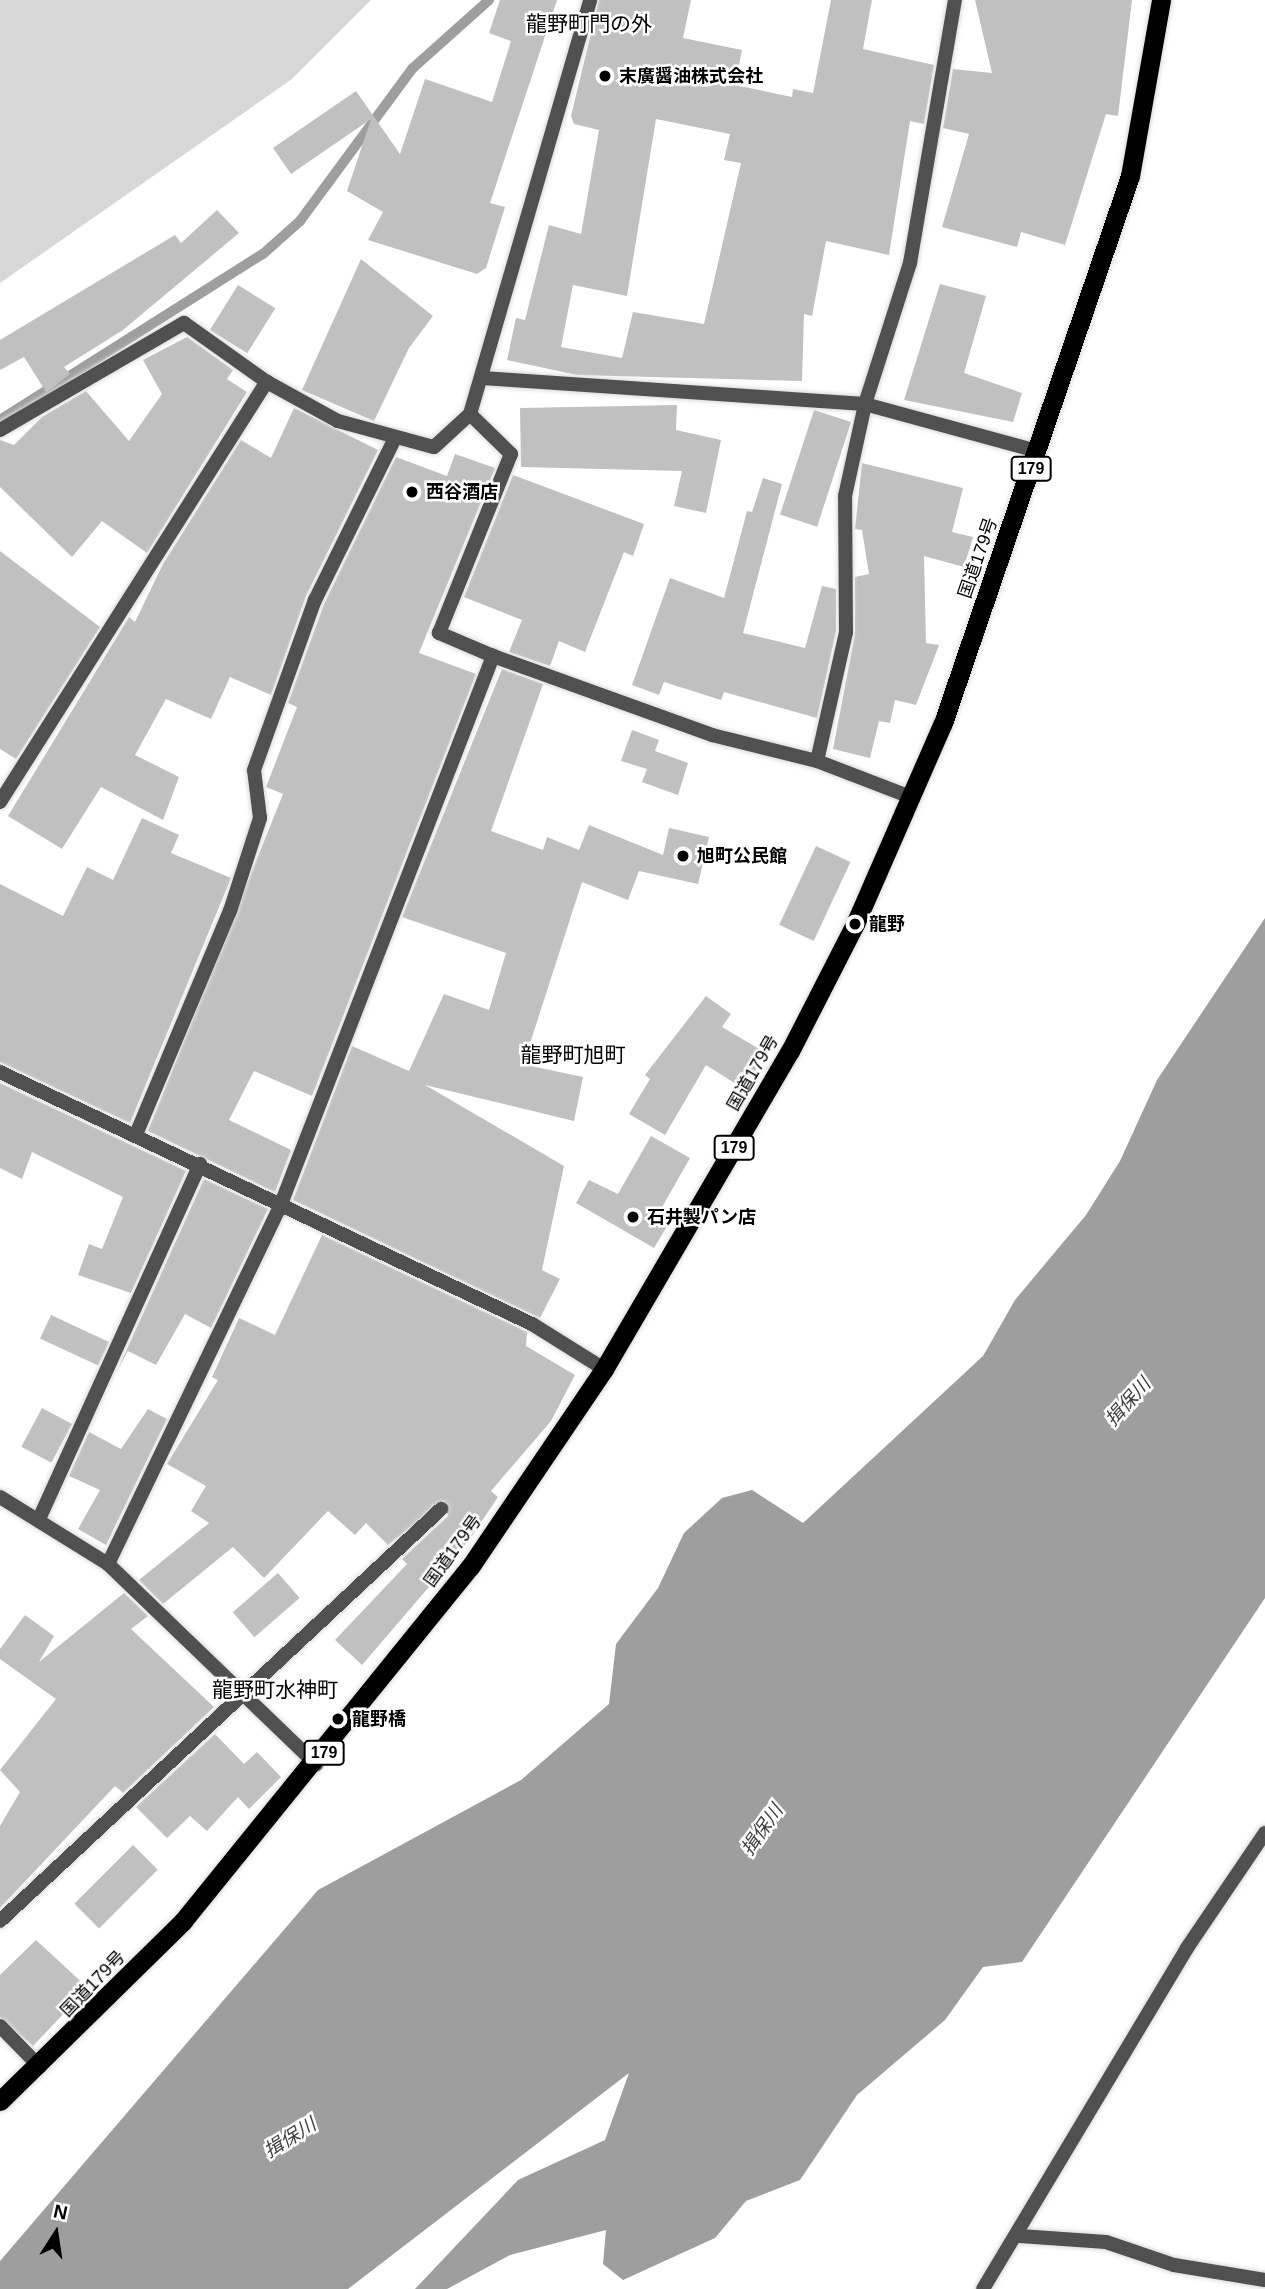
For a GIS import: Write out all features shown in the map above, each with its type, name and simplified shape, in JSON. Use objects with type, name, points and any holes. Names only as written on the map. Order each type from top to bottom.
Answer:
[{"type":"highway","name":"国道179号","points":[[0,2101],[40,2067],[183,1921],[316,1764],[470,1567],[604,1369],[790,1051],[911,797],[943,723],[1130,176],[1161,0]]},
{"type":"street","points":[[0,430],[184,323],[267,382],[338,421],[394,440],[434,447],[470,414],[545,142],[590,0]]},
{"type":"street","points":[[817,761],[846,632],[845,496],[865,404],[909,263],[955,0]]},
{"type":"street","points":[[482,378],[865,404],[1037,451]]},
{"type":"street","points":[[0,802],[267,382]]},
{"type":"street","points":[[470,414],[511,454],[439,633],[493,656],[712,736],[817,761],[911,797]]},
{"type":"street","points":[[137,1132],[230,911],[260,818],[254,770],[315,600],[394,440]]},
{"type":"street","points":[[108,1564],[281,1204],[493,656]]},
{"type":"street","points":[[0,1072],[137,1132],[532,1324],[604,1369]]},
{"type":"street","points":[[39,1519],[200,1164]]},
{"type":"street","points":[[0,1497],[108,1564],[316,1764]]},
{"type":"street","points":[[0,1921],[241,1692],[442,1509]]},
{"type":"street","points":[[983,2289],[1020,2236],[1187,1948],[1265,1833]]},
{"type":"street","points":[[0,2026],[40,2067]]},
{"type":"street","points":[[1020,2236],[1106,2242],[1174,2265],[1259,2278]]},
{"type":"shaded area","points":[[0,0],[371,0],[292,79],[0,283]]},
{"type":"water","name":"揖保川","points":[[1265,918],[1265,1598],[1022,1962],[983,1967],[945,2020],[857,2095],[800,2180],[746,2201],[715,2238],[623,2280],[603,2264],[606,2230],[510,2255],[447,2289],[415,2289],[518,2180],[605,2140],[629,2073],[348,2289],[0,2289],[0,2261],[318,1890],[521,1780],[609,1704],[616,1644],[658,1588],[684,1533],[722,1498],[752,1490],[803,1523],[983,1356],[1015,1300],[1086,1215],[1120,1161],[1157,1080]]},
{"type":"building","points":[[500,0],[557,0],[490,203],[505,207],[486,268],[477,274],[368,240],[383,212],[347,191],[371,119],[291,174],[273,148],[356,91],[400,154],[425,79],[492,102],[511,41],[489,33]]},
{"type":"building","points":[[599,0],[691,0],[683,38],[742,50],[735,85],[792,97],[793,89],[813,93],[831,0],[872,0],[863,49],[934,65],[924,124],[910,121],[889,255],[826,241],[812,316],[804,314],[802,381],[577,375],[507,360],[516,318],[525,320],[549,225],[581,234],[599,130],[574,124],[571,116]],"holes":[[[656,119],[730,134],[724,160],[741,163],[704,324],[633,312],[622,358],[561,347],[573,285],[627,296]]]},
{"type":"building","points":[[975,0],[1132,0],[1118,116],[1106,114],[1065,245],[1021,232],[1017,247],[942,227],[969,134],[943,128],[953,69],[992,73]]},
{"type":"building","points":[[217,210],[239,233],[123,330],[64,367],[70,374],[52,388],[46,392],[24,357],[0,370],[0,340],[175,235],[181,243]]},
{"type":"building","points":[[361,259],[433,316],[409,348],[374,421],[302,390]]},
{"type":"building","points":[[940,284],[986,296],[964,373],[1022,393],[1013,422],[904,400]]},
{"type":"building","points":[[238,285],[275,308],[247,353],[210,330]]},
{"type":"building","points":[[187,337],[233,370],[227,379],[247,392],[147,553],[102,521],[72,557],[0,487],[0,440],[14,445],[42,417],[86,391],[129,441],[162,394],[143,360]]},
{"type":"building","points":[[677,405],[676,430],[721,440],[706,513],[674,506],[682,471],[521,467],[520,408]]},
{"type":"building","points":[[294,408],[378,450],[306,596],[271,695],[230,677],[211,719],[166,699],[135,755],[179,777],[163,820],[101,787],[62,849],[8,816],[129,617],[135,622],[163,564],[241,440],[271,458]]},
{"type":"building","points":[[814,410],[851,422],[817,527],[780,515]]},
{"type":"building","points":[[455,454],[495,468],[419,653],[476,674],[312,1096],[254,1071],[229,1120],[291,1150],[275,1192],[148,1131],[283,794],[266,787],[297,707],[288,703],[324,604],[396,457],[447,476]]},
{"type":"building","points":[[862,463],[963,488],[952,532],[973,537],[964,567],[924,556],[926,643],[939,645],[916,705],[895,700],[890,723],[879,721],[870,758],[833,749],[855,634],[855,577],[869,574],[862,530],[855,529]]},
{"type":"building","points":[[513,475],[644,524],[633,556],[624,552],[585,652],[559,641],[550,666],[509,652],[522,620],[464,597]]},
{"type":"building","points":[[763,478],[782,484],[743,633],[805,648],[822,586],[836,589],[836,631],[817,718],[724,692],[721,700],[664,682],[659,695],[632,685],[670,578],[724,598],[747,511],[752,512]]},
{"type":"building","points":[[0,551],[100,627],[16,759],[0,749]]},
{"type":"building","points":[[502,669],[543,684],[491,831],[543,850],[547,837],[579,850],[589,825],[663,855],[669,828],[709,837],[698,884],[639,871],[628,900],[582,882],[525,1059],[531,1066],[583,1077],[574,1121],[425,1085],[564,1166],[542,1270],[560,1279],[540,1318],[293,1200],[352,1046],[409,1071],[444,994],[489,1010],[506,953],[402,917]]},
{"type":"building","points":[[632,730],[659,740],[655,751],[688,763],[678,795],[642,782],[647,769],[621,761]]},
{"type":"building","points":[[142,818],[179,835],[171,853],[231,878],[130,1123],[0,1062],[0,884],[63,916],[87,867],[113,880]]},
{"type":"building","points":[[816,846],[850,862],[814,941],[779,925]]},
{"type":"building","points":[[706,996],[731,1014],[722,1027],[766,1053],[744,1089],[706,1065],[665,1135],[629,1114],[650,1079],[645,1075]]},
{"type":"building","points":[[0,1083],[186,1171],[131,1293],[78,1275],[89,1244],[102,1249],[123,1197],[32,1152],[22,1179],[0,1168]]},
{"type":"building","points":[[651,1136],[690,1158],[657,1216],[669,1223],[654,1248],[576,1203],[589,1180],[618,1194]]},
{"type":"building","points":[[204,1179],[268,1209],[211,1328],[185,1314],[156,1365],[128,1351],[117,1371]]},
{"type":"building","points":[[322,1235],[527,1332],[526,1346],[575,1375],[551,1421],[491,1491],[498,1497],[470,1539],[362,1665],[335,1640],[407,1564],[402,1559],[448,1516],[444,1500],[388,1545],[366,1523],[355,1535],[328,1511],[264,1578],[233,1547],[163,1604],[139,1580],[209,1523],[191,1511],[206,1486],[167,1464],[218,1380],[212,1377],[239,1318],[275,1335]]},
{"type":"building","points":[[51,1315],[109,1342],[98,1366],[40,1339]]},
{"type":"building","points":[[42,1408],[72,1424],[51,1463],[21,1447]]},
{"type":"building","points":[[148,1409],[167,1419],[106,1545],[78,1529],[100,1490],[69,1476],[89,1432],[121,1449]]},
{"type":"building","points":[[278,1573],[300,1598],[254,1637],[233,1612]]},
{"type":"building","points":[[124,1593],[148,1616],[131,1629],[214,1707],[123,1793],[115,1786],[0,1908],[0,1826],[20,1792],[0,1770],[56,1699],[0,1659],[0,1649],[25,1615],[54,1636],[39,1662]]},
{"type":"building","points":[[215,1734],[244,1764],[257,1752],[281,1777],[249,1809],[238,1797],[207,1831],[190,1816],[167,1838],[136,1807]]},
{"type":"building","points":[[133,1845],[158,1870],[99,1928],[74,1904]]},
{"type":"building","points":[[36,1940],[88,1988],[33,2046],[0,2017],[0,1975]]},
{"type":"waterway","points":[[0,420],[263,254],[300,221],[413,68],[489,0]]},
{"type":"place","name":"末廣醤油株式会社","points":[[605,76]]},
{"type":"place","name":"西谷酒店","points":[[412,492]]},
{"type":"place","name":"旭町公民館","points":[[683,856]]},
{"type":"place","name":"龍野","points":[[855,924]]},
{"type":"place","name":"石井製パン店","points":[[633,1217]]},
{"type":"place","name":"龍野橋","points":[[338,1719]]},
{"type":"district","name":"龍野町門の外","points":[[589,24]]},
{"type":"district","name":"龍野町旭町","points":[[573,1055]]},
{"type":"district","name":"龍野町水神町","points":[[275,1690]]}]
